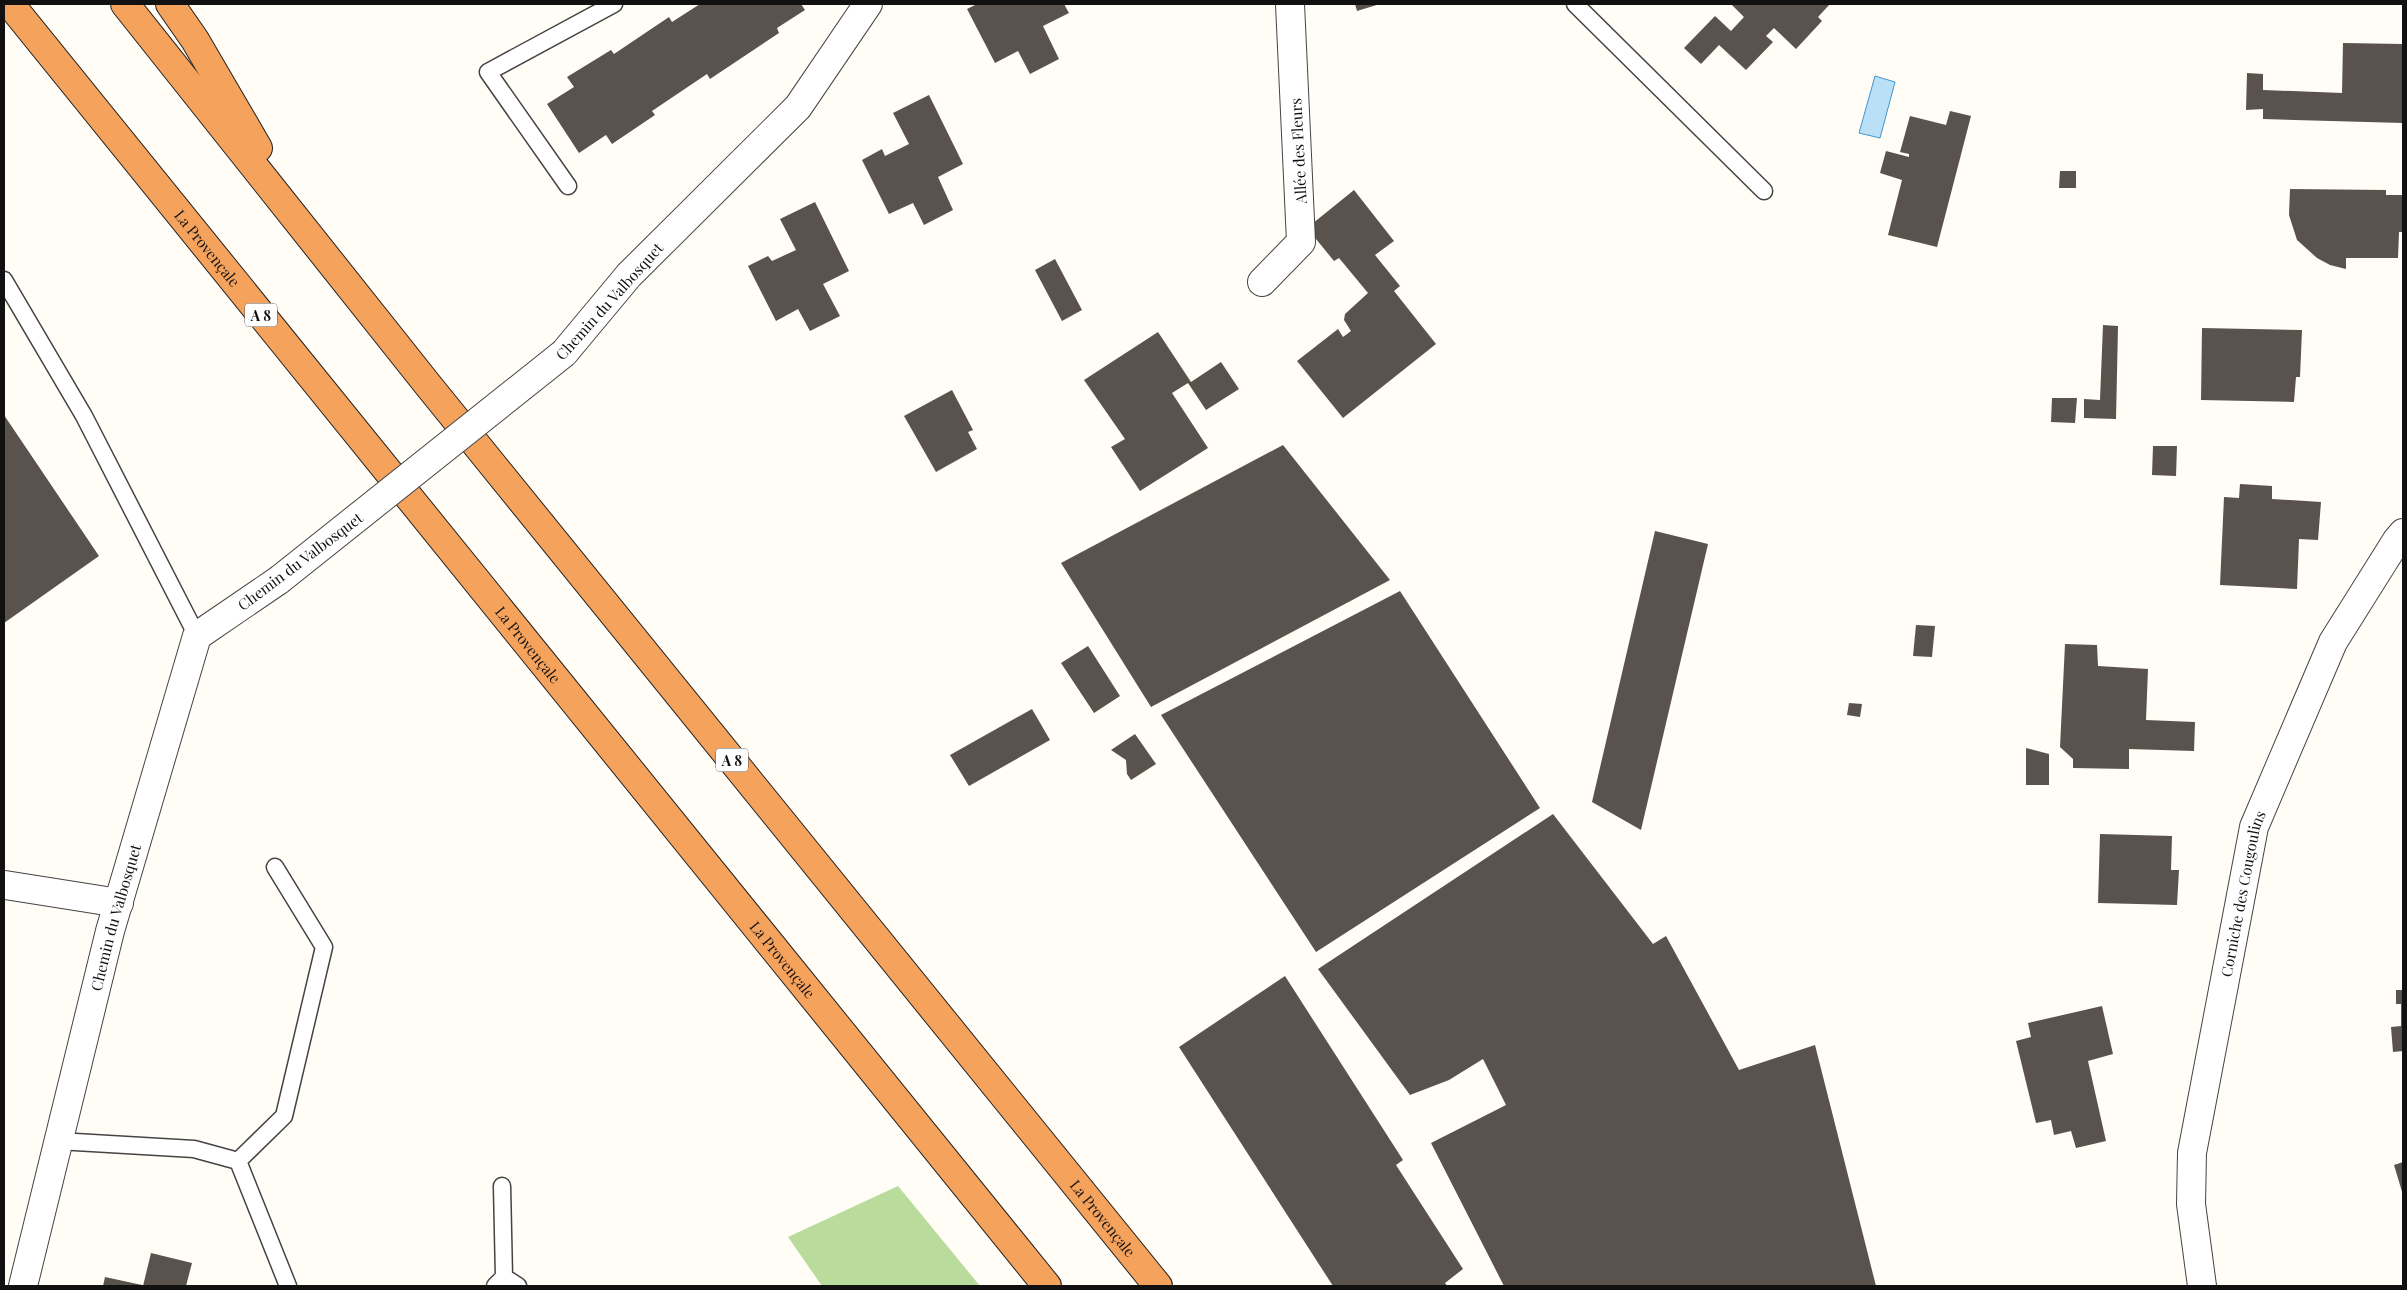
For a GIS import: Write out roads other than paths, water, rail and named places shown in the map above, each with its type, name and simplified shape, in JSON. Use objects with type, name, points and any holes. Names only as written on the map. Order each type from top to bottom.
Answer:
[{"type":"highway","name":"La Provençale","points":[[10,4],[1047,1286]]},
{"type":"highway","name":"La Provençale","points":[[125,4],[1158,1286]]},
{"type":"highway","points":[[170,4],[194,40],[308,233]]},
{"type":"street","name":"Chemin du Valbosquet","points":[[22,1286],[119,903],[197,636],[279,580],[564,353],[629,275],[798,107],[868,4]]},
{"type":"street","name":"Allée des Fleurs","points":[[1262,282],[1302,242],[1290,4]]},
{"type":"street","name":"Corniche des Cougoulins","points":[[2202,1286],[2191,1204],[2192,1153],[2254,827],[2333,642],[2403,533]]},
{"type":"street","points":[[5,885],[119,903]]},
{"type":"lane","points":[[568,186],[488,72],[614,4]]},
{"type":"lane","points":[[1575,4],[1764,191]]},
{"type":"lane","points":[[4,280],[84,416],[197,636]]},
{"type":"lane","points":[[238,1161],[284,1116],[324,947],[275,867]]},
{"type":"lane","points":[[58,1140],[194,1149],[238,1161]]},
{"type":"lane","points":[[238,1161],[288,1286]]},
{"type":"lane","points":[[502,1186],[500,1282],[518,1286]]},
{"type":"water","points":[[1875,76],[1895,82],[1880,138],[1859,133]]}]
